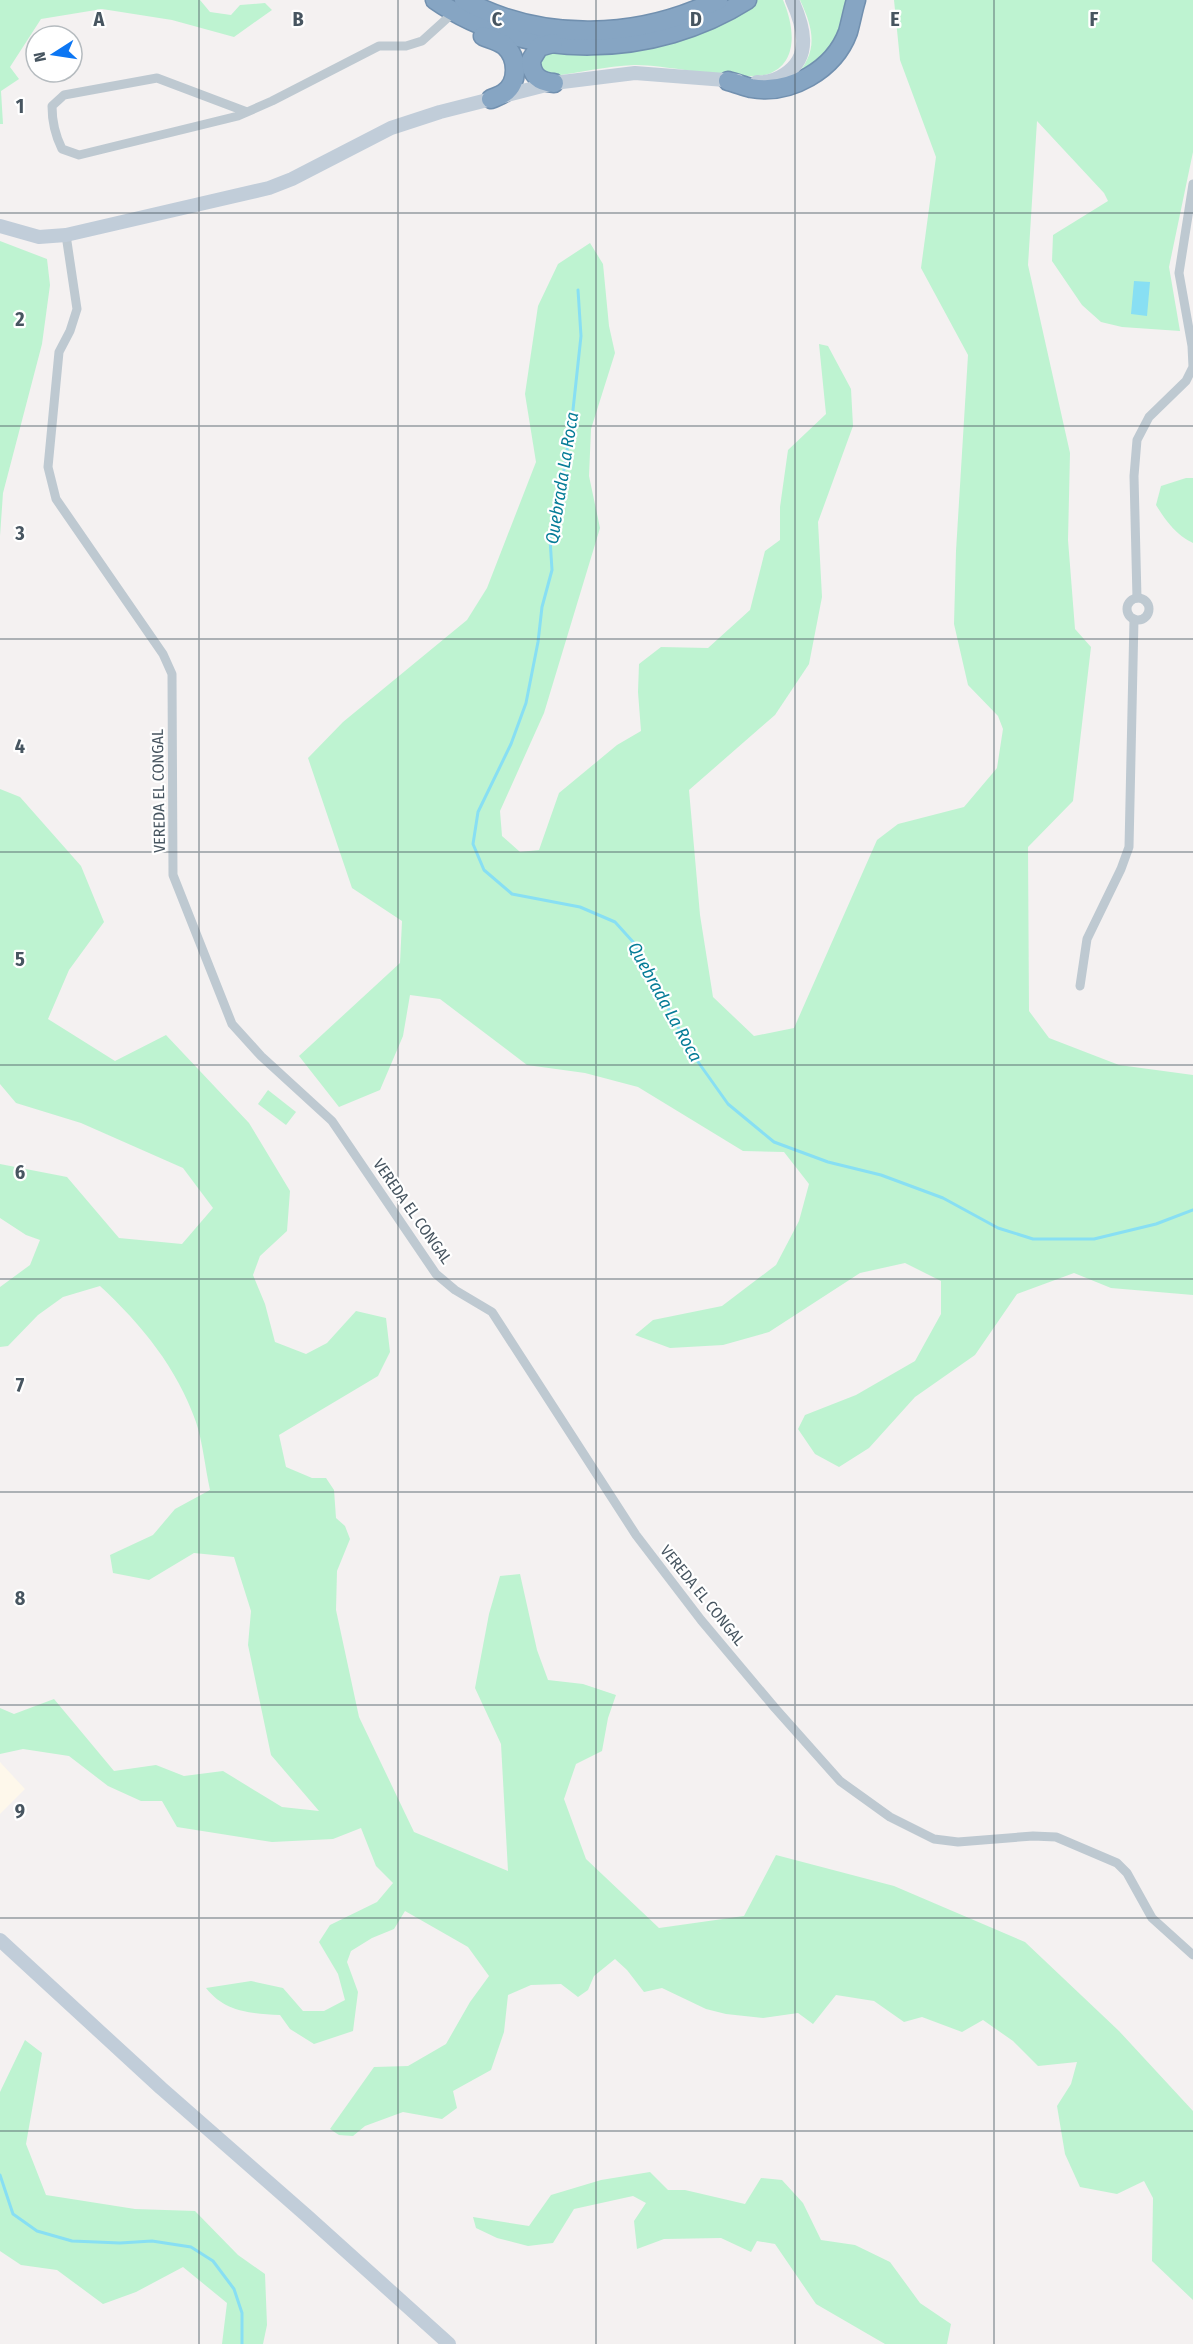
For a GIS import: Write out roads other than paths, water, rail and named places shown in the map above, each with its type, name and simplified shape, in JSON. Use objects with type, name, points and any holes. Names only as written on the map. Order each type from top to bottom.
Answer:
[{"type":"highway","points":[[426,0],[455,10],[487,11],[526,24],[560,29],[596,30],[649,25],[694,12],[718,0]]},
{"type":"highway","points":[[435,0],[491,28],[553,43],[603,44],[656,38],[710,20],[747,0]]},
{"type":"highway","points":[[728,81],[752,88],[774,88],[793,84],[808,77],[835,54],[842,43],[848,32],[856,0]]},
{"type":"highway","points":[[455,10],[474,33],[500,42],[511,53],[515,66],[514,77],[504,93],[491,99]]},
{"type":"highway","points":[[553,43],[538,47],[531,60],[534,74],[539,80],[554,83]]},
{"type":"main road","points":[[0,226],[39,237],[66,235],[269,188],[301,175],[391,128],[440,112],[554,83],[635,74],[767,82],[784,75],[796,64],[802,51],[804,37],[792,0]]},
{"type":"main road","points":[[0,1940],[161,2088],[316,2223],[449,2344]]},
{"type":"street","points":[[247,112],[157,78],[63,95],[52,106],[56,137],[62,149],[79,155],[247,112],[379,46],[406,46],[422,41],[455,10]]},
{"type":"street","points":[[1137,598],[1134,476],[1137,440],[1149,417],[1186,381],[1192,367],[1191,346],[1179,273],[1193,184]]},
{"type":"street","name":"VEREDA EL CONGAL","points":[[66,235],[77,309],[70,331],[59,352],[48,467],[56,499],[163,654],[172,674],[174,875],[232,1024],[261,1056],[332,1121],[436,1274],[455,1290],[492,1312],[636,1535],[701,1620],[840,1781],[890,1817],[934,1839],[958,1842],[1033,1836],[1056,1837],[1117,1863],[1127,1873],[1152,1918],[1193,1955]]},
{"type":"street","points":[[1137,598],[1146,602],[1149,612],[1145,618],[1134,619],[1129,615],[1127,608],[1130,601],[1137,598]]},
{"type":"street","points":[[1080,986],[1087,939],[1121,869],[1129,847],[1134,619]]},
{"type":"water","points":[[1134,281],[1150,282],[1147,316],[1131,314]]},
{"type":"waterway","name":"Quebrada La Roca","points":[[578,290],[581,336],[572,419],[550,539],[552,570],[542,607],[538,642],[526,703],[511,744],[478,812],[473,844],[484,870],[512,894],[580,907],[615,922],[634,943],[691,1052],[728,1104],[774,1142],[828,1162],[881,1175],[943,1198],[998,1228],[1033,1239],[1094,1239],[1156,1224],[1193,1210]]},
{"type":"waterway","points":[[0,2175],[13,2214],[37,2231],[72,2241],[120,2243],[152,2241],[191,2247],[213,2261],[234,2289],[242,2313],[242,2344]]}]
